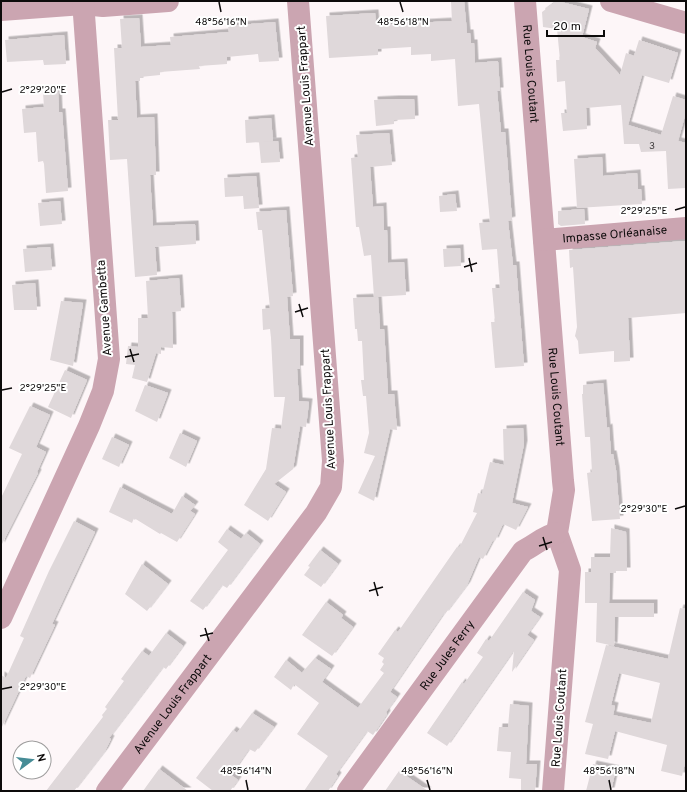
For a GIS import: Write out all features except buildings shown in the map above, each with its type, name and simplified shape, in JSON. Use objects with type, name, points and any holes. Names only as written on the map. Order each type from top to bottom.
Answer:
[{"type":"street","points":[[1,10],[83,3],[103,6],[168,1]]},
{"type":"street","name":"Avenue Louis Frappart","points":[[107,791],[316,513],[331,487],[333,462],[298,1]]},
{"type":"street","name":"Rue Louis Coutant","points":[[525,1],[564,485],[557,532],[570,570],[553,791]]},
{"type":"street","points":[[611,1],[686,22]]},
{"type":"street","name":"Avenue Gambetta","points":[[1,618],[89,426],[103,391],[108,358],[83,3]]},
{"type":"street","name":"Impasse Orléanaise","points":[[544,240],[686,228]]},
{"type":"street","name":"Rue Jules Ferry","points":[[348,791],[523,551],[536,544],[545,536],[557,532]]}]
